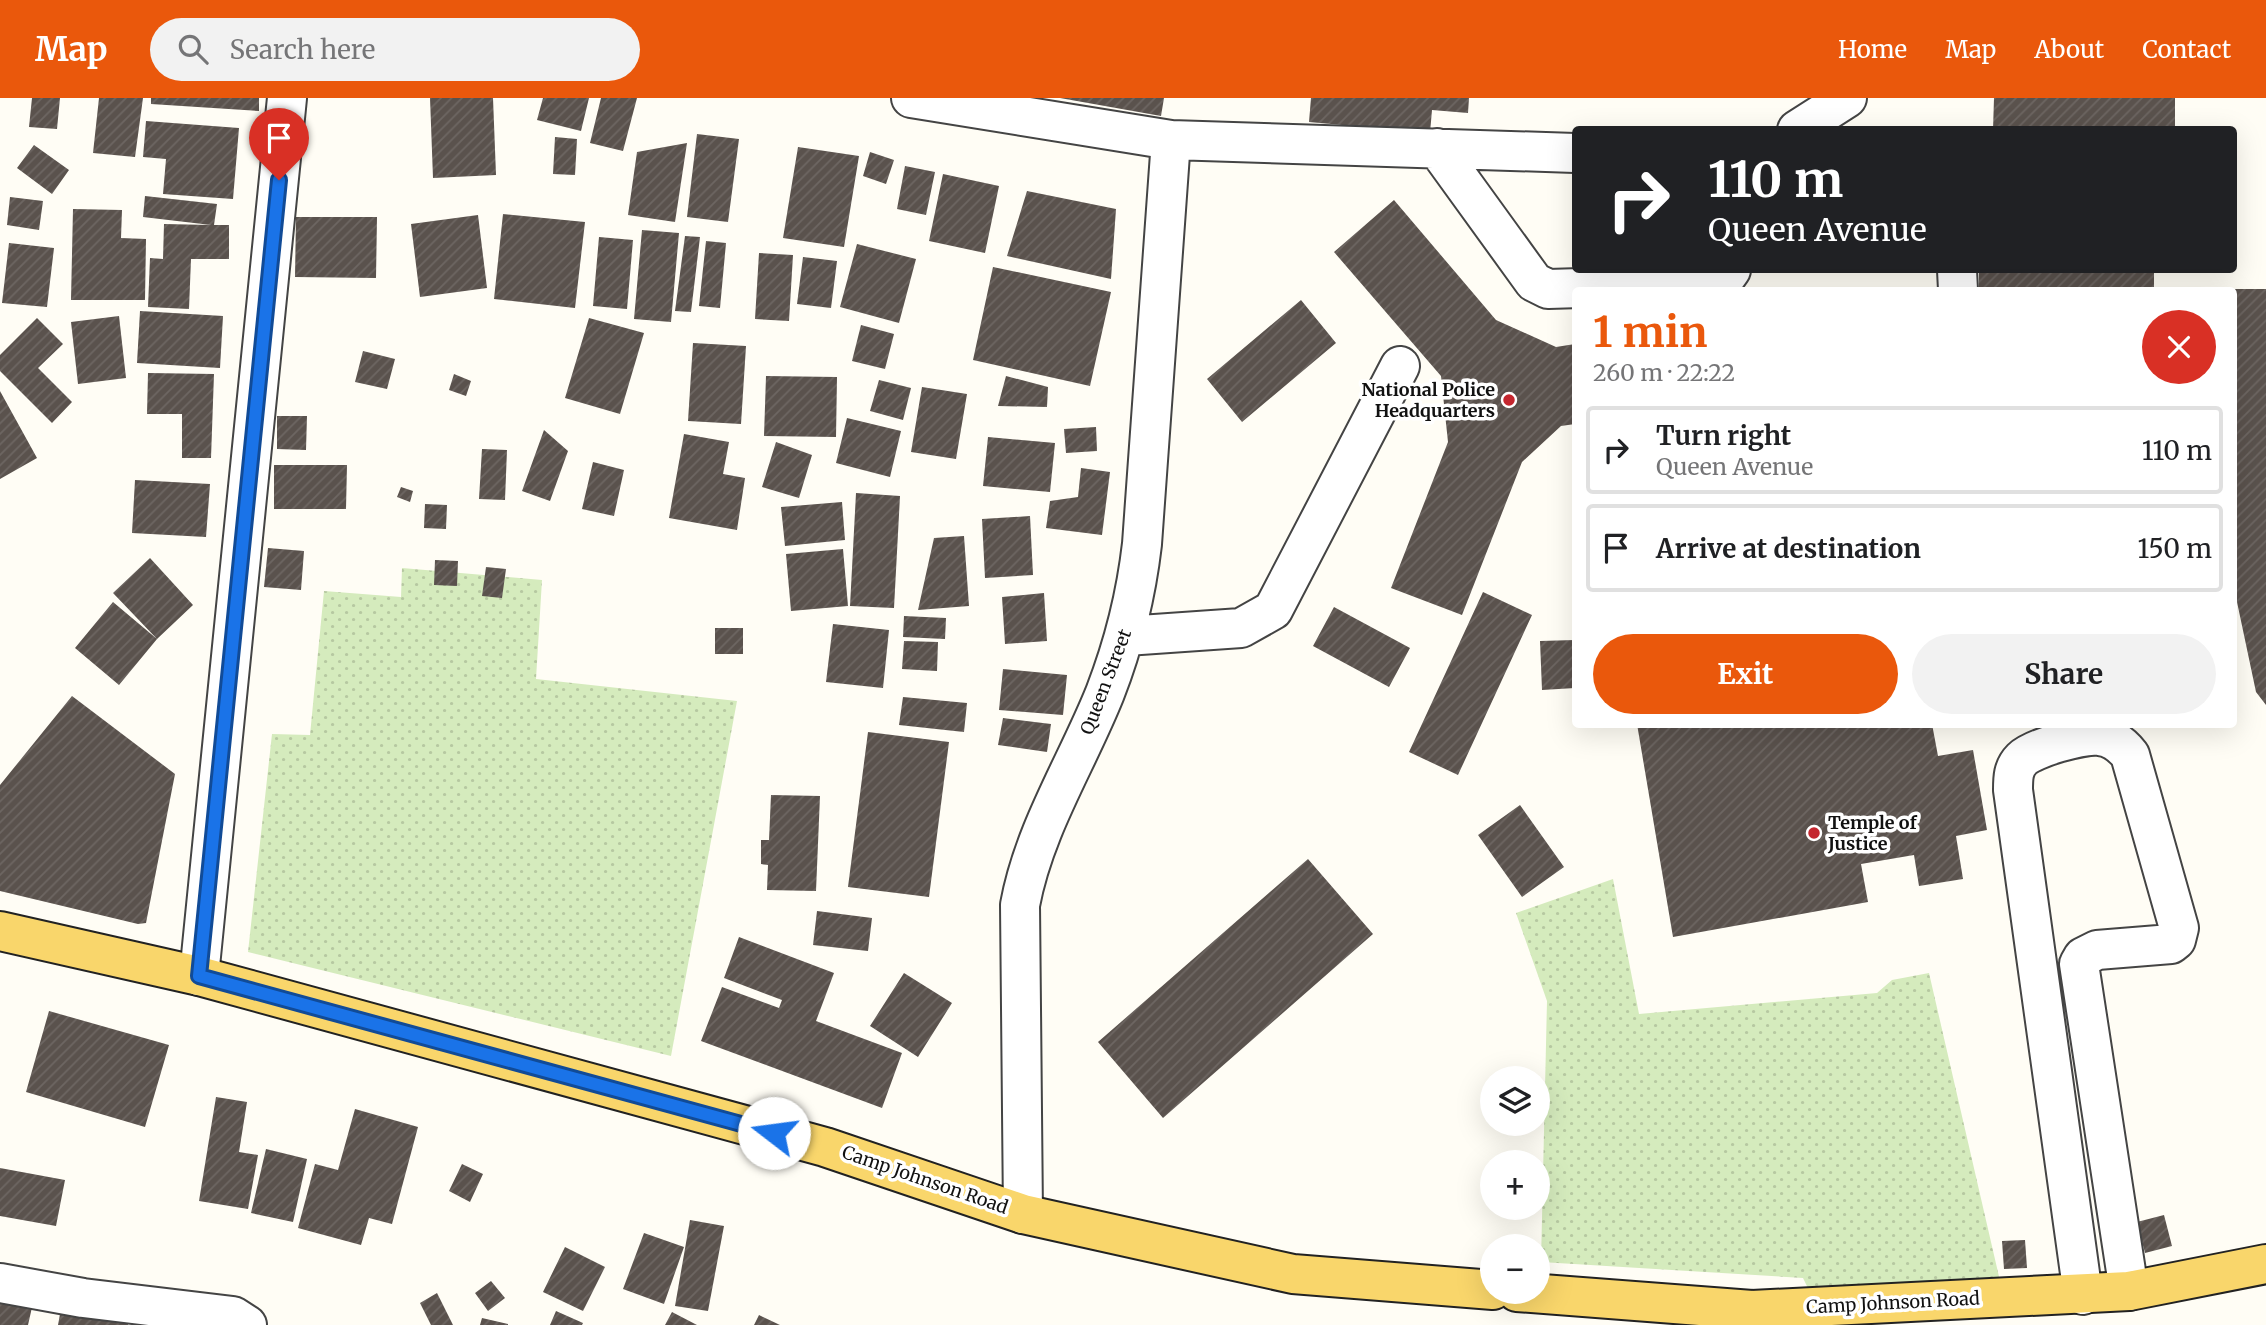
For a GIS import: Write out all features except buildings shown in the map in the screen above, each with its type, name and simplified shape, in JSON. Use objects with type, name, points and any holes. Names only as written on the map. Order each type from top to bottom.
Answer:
[{"type":"main road","name":"Camp Johnson Road","points":[[0,931],[199,976],[825,1147],[1023,1214],[1293,1274],[1480,1289]]},
{"type":"main road","name":"Camp Johnson Road","points":[[1550,1295],[1755,1317],[2129,1291],[2266,1264]]},
{"type":"street","points":[[199,976],[287,98]]},
{"type":"street","points":[[911,98],[1171,140],[1572,153]]},
{"type":"street","points":[[1803,126],[1847,98]]},
{"type":"street","name":"Queen Street","points":[[1023,1214],[1020,905],[1025,878],[1038,842],[1105,694],[1126,636],[1137,586],[1171,140]]},
{"type":"street","points":[[1437,148],[1534,282],[1548,289],[1572,288]]},
{"type":"street","points":[[1614,287],[1713,284],[1729,273]]},
{"type":"street","points":[[1126,636],[1241,628],[1273,610],[1400,366]]},
{"type":"street","points":[[2083,1295],[2013,790],[2014,774],[2020,761],[2031,752],[2044,746],[2097,736],[2118,742],[2130,755],[2179,928],[2176,940],[2171,944],[2097,950],[2083,957],[2079,964],[2129,1291]]},
{"type":"street","points":[[0,1283],[83,1298],[233,1317],[247,1325]]},
{"type":"green space","points":[[402,568],[542,580],[536,679],[737,701],[671,1056],[248,952],[272,734],[310,735],[324,591],[401,597]]},
{"type":"green space","points":[[1613,879],[1639,1014],[1877,993],[1892,980],[1929,973],[2003,1294],[1823,1319],[1803,1278],[1550,1263],[1550,1234],[1542,1234],[1542,1220],[1550,1220],[1550,1150],[1544,1150],[1544,1136],[1550,1136],[1550,1066],[1546,1066],[1547,1001],[1516,913]]},
{"type":"place","name":"National Police Headquarters","points":[[1509,400]]},
{"type":"place","name":"Temple of Justice","points":[[1814,833]]},
{"type":"route","points":[[279,180],[199,976],[774,1133]]}]
